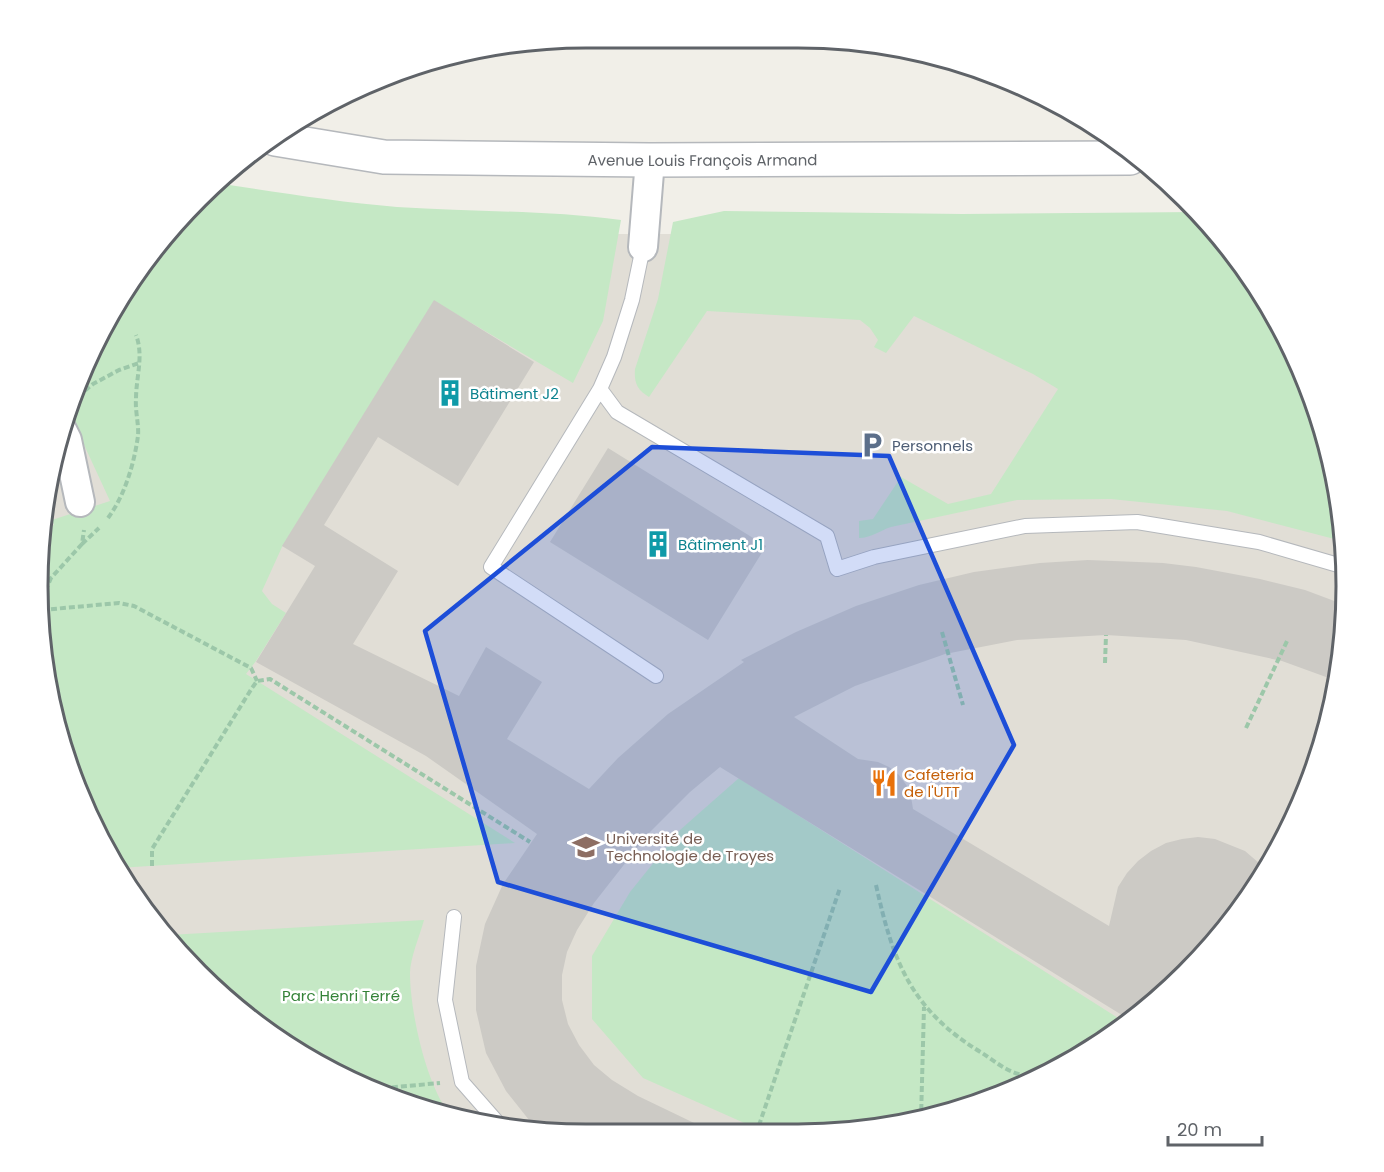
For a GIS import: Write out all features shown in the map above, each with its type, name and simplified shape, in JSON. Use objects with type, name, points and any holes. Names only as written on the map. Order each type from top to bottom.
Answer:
[{"type":"street","name":"Avenue Louis François Armand","points":[[284,141],[384,157],[650,160],[1125,158]]},
{"type":"street","points":[[643,247],[650,160]]},
{"type":"street","points":[[67,442],[80,502]]},
{"type":"lane","points":[[643,247],[632,300],[614,357],[600,389],[491,567],[656,676]]},
{"type":"lane","points":[[600,389],[617,412],[827,536],[837,568],[874,557],[1025,526],[1137,522],[1259,542],[1335,564]]},
{"type":"lane","points":[[454,917],[445,1000],[462,1082],[491,1115]]},
{"type":"path","points":[[48,585],[51,578],[82,544],[100,528],[118,504],[127,480],[138,434],[136,398],[141,348],[136,335]]},
{"type":"path","points":[[85,390],[119,370],[140,363]]},
{"type":"path","points":[[80,502],[85,533],[82,544]]},
{"type":"path","points":[[49,609],[118,603],[134,606],[251,668],[257,681]]},
{"type":"path","points":[[942,632],[963,705]]},
{"type":"path","points":[[1105,663],[1106,635]]},
{"type":"path","points":[[1246,728],[1288,639]]},
{"type":"path","points":[[152,866],[152,849],[252,688],[257,681],[270,679],[530,842]]},
{"type":"path","points":[[876,885],[886,927],[899,965],[924,1006],[960,1040],[1013,1072],[1023,1075]]},
{"type":"path","points":[[759,1124],[840,888]]},
{"type":"path","points":[[921,1110],[924,1006]]},
{"type":"path","points":[[392,1088],[462,1082]]},
{"type":"highlighted area","points":[[652,447],[889,456],[1014,745],[871,992],[498,882],[425,631]]},
{"type":"shaded area","points":[[213,199],[509,234],[1205,234],[1232,267],[1314,434],[1326,481],[1335,551],[1335,621],[1326,691],[1318,725],[1295,792],[1281,824],[1264,855],[1225,914],[1178,966],[1126,1013],[1067,1052],[1036,1069],[1004,1083],[937,1106],[903,1114],[833,1123],[551,1123],[481,1114],[447,1106],[380,1083],[348,1069],[317,1052],[258,1013],[206,966],[159,914],[120,855],[103,824],[89,792],[66,725],[53,656],[49,621],[49,551],[58,481],[66,447],[89,380],[120,317],[159,258]]},
{"type":"green space","points":[[228,185],[329,200],[397,207],[537,213],[621,220],[603,321],[573,383],[434,301],[282,547],[262,591],[272,604],[286,613],[246,674],[515,843],[128,867],[103,824],[89,792],[66,725],[58,691],[49,621],[49,551],[52,526],[54,525],[53,520],[110,501],[74,423],[89,380],[120,317],[159,258],[182,231]]},
{"type":"green space","points":[[724,211],[962,214],[1184,212],[1225,258],[1264,317],[1281,348],[1295,380],[1318,447],[1326,481],[1334,539],[1227,511],[1111,499],[1017,500],[891,527],[871,536],[859,538],[859,521],[873,519],[901,477],[948,504],[991,494],[1058,389],[1033,374],[914,316],[886,353],[874,347],[878,340],[870,328],[860,320],[707,311],[649,397],[637,386],[635,369],[658,299],[673,222]]},
{"type":"green space","points":[[739,778],[1118,1018],[1036,1069],[1004,1083],[937,1106],[903,1114],[833,1123],[746,1124],[643,1078],[592,1019],[592,956],[630,892],[680,830]]},
{"type":"green space","name":"Parc Henri Terré","points":[[424,920],[410,967],[411,989],[421,1046],[433,1084],[444,1105],[380,1083],[348,1069],[287,1033],[231,990],[177,935]]},
{"type":"building","name":"Université de Technologie de Troyes","points":[[434,300],[534,362],[458,486],[378,437],[324,525],[398,571],[353,644],[459,696],[486,647],[542,682],[507,739],[589,789],[618,758],[668,714],[744,662],[741,660],[796,632],[856,606],[919,585],[974,572],[1040,563],[1088,560],[1163,563],[1196,567],[1305,590],[1336,601],[1335,621],[1328,678],[1282,661],[1186,640],[1106,635],[1017,640],[945,654],[855,686],[794,717],[858,759],[878,762],[889,767],[899,775],[910,790],[913,809],[1109,926],[1118,887],[1127,873],[1151,851],[1166,843],[1198,837],[1215,839],[1245,851],[1259,863],[1225,914],[1202,941],[1153,990],[1123,1015],[720,767],[690,792],[648,834],[594,903],[577,930],[567,952],[562,975],[562,1000],[568,1024],[579,1045],[594,1065],[612,1080],[638,1096],[696,1124],[551,1123],[529,1121],[506,1091],[486,1053],[476,1010],[476,966],[485,924],[503,884],[537,834],[426,756],[256,662],[315,566],[282,546]]},
{"type":"building","name":"Bâtiment J1","points":[[608,448],[766,546],[708,640],[550,542]]},
{"type":"place","name":"Bâtiment J2","points":[[450,393]]},
{"type":"place","name":"Personnels","points":[[872,445]]},
{"type":"place","name":"Bâtiment J1","points":[[658,544]]},
{"type":"place","name":"Cafeteria de l'UTT","points":[[884,783]]},
{"type":"place","name":"Université de Technologie de Troyes","points":[[586,847]]}]
